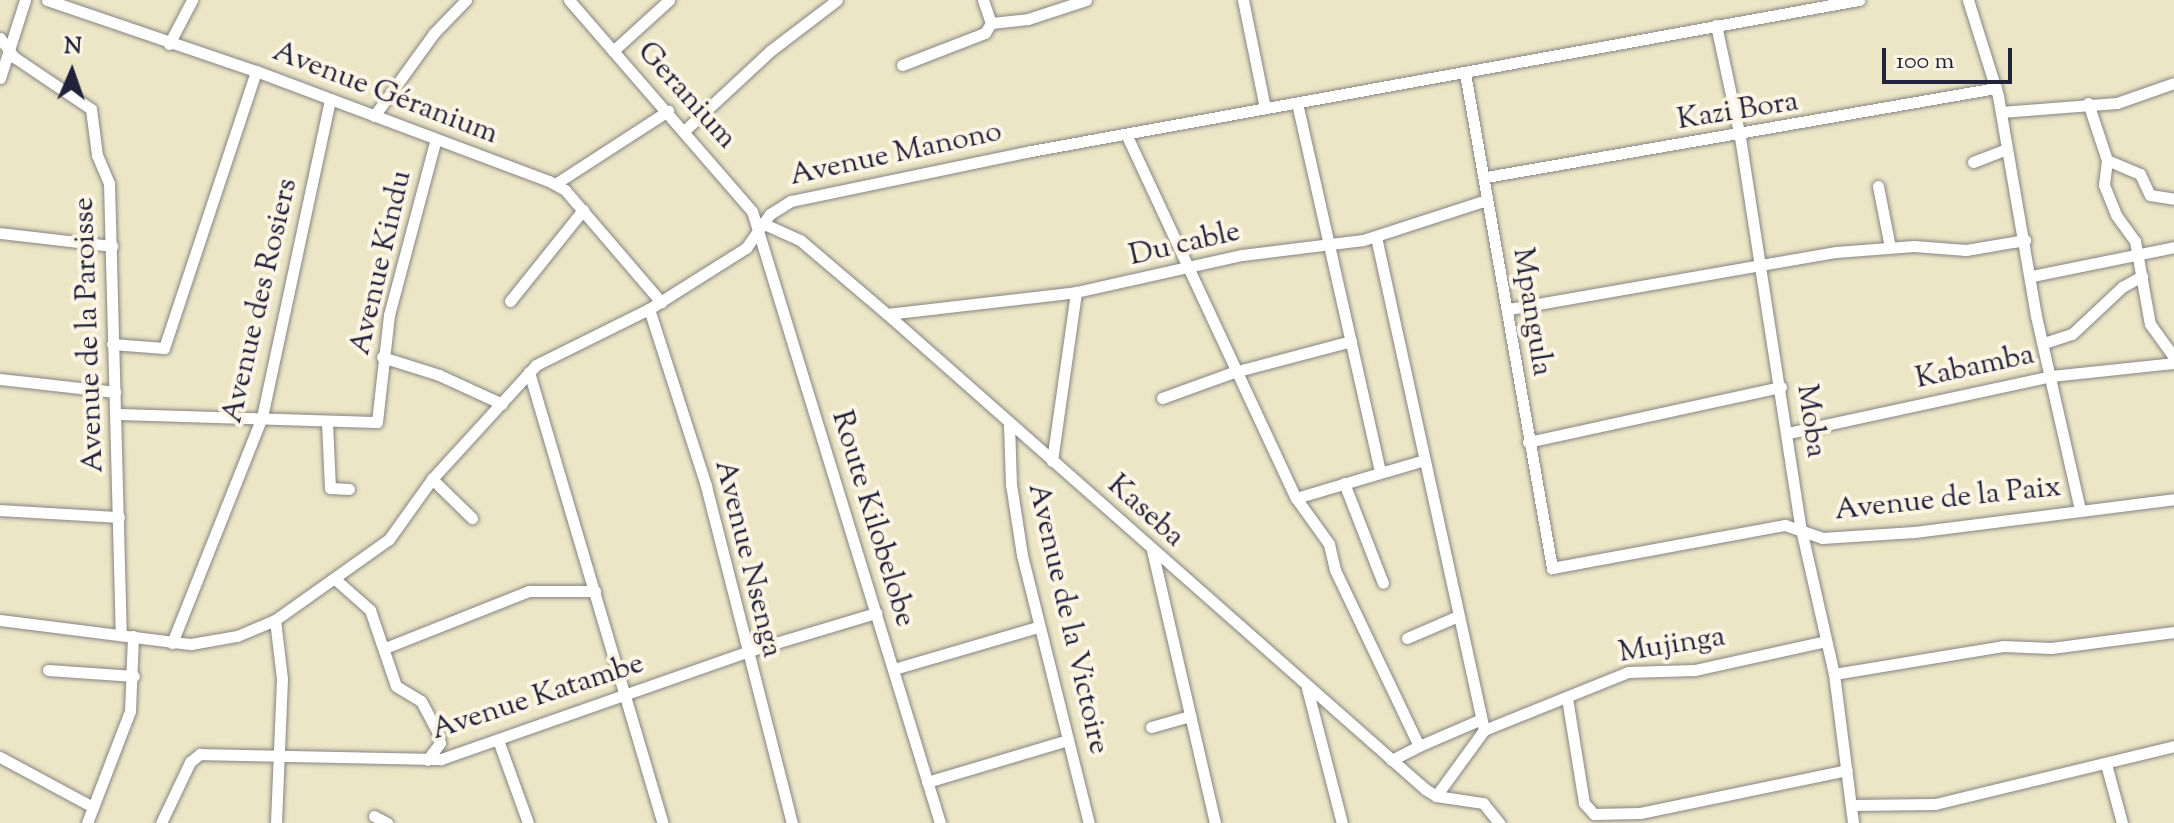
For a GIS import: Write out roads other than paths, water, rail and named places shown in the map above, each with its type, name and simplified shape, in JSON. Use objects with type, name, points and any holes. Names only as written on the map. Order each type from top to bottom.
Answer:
[{"type":"street","points":[[0,78],[5,42],[25,0]]},
{"type":"street","name":"Avenue Géranium","points":[[47,0],[169,44],[256,71],[435,142],[555,184],[583,210],[661,302]]},
{"type":"street","points":[[169,44],[192,0]]},
{"type":"street","points":[[374,116],[434,33],[466,0]]},
{"type":"street","name":"Geranium","points":[[569,0],[741,194],[760,226]]},
{"type":"street","points":[[613,51],[669,0]]},
{"type":"street","points":[[684,131],[770,51],[837,0]]},
{"type":"street","points":[[983,0],[991,23]]},
{"type":"street","points":[[991,23],[1028,19],[1086,0]]},
{"type":"street","points":[[1243,0],[1265,108]]},
{"type":"street","name":"Avenue Manono","points":[[0,620],[172,643],[218,642],[275,620],[389,539],[432,479],[529,372],[560,348],[661,302],[746,248],[760,226],[781,205],[813,194],[1859,0]]},
{"type":"street","points":[[1968,0],[1996,88],[2004,150],[2080,509]]},
{"type":"street","points":[[902,65],[985,33],[991,23]]},
{"type":"street","name":"Moba","points":[[1716,25],[1740,137],[1801,529],[1834,674],[1853,823]]},
{"type":"street","name":"Avenue de la Paroisse","points":[[5,42],[14,57],[93,112],[96,151],[109,183],[119,517],[127,635],[134,676],[130,711],[89,822]]},
{"type":"street","points":[[112,344],[164,348],[256,71]]},
{"type":"street","name":"Mpangula","points":[[1465,73],[1509,309],[1548,560]]},
{"type":"street","points":[[2001,112],[2117,103],[2174,83]]},
{"type":"street","name":"Kazi Bora","points":[[1486,177],[1740,137],[1996,88]]},
{"type":"street","name":"Avenue des Rosiers","points":[[172,643],[262,417],[330,99]]},
{"type":"street","points":[[1297,103],[1380,472]]},
{"type":"street","points":[[2088,103],[2107,160],[2107,194],[2132,234],[2150,324],[2174,357]]},
{"type":"street","points":[[555,184],[668,111]]},
{"type":"street","points":[[1126,134],[1234,372],[1296,498],[1329,544],[1335,570],[1419,746]]},
{"type":"street","name":"Avenue Kindu","points":[[117,414],[377,422],[382,357],[435,142]]},
{"type":"street","points":[[1973,162],[2004,150]]},
{"type":"street","points":[[2107,160],[2140,174],[2150,195],[2174,199]]},
{"type":"street","points":[[1878,186],[1890,247]]},
{"type":"street","name":"Du cable","points":[[887,314],[1076,292],[1328,241],[1376,237],[1487,200]]},
{"type":"street","points":[[510,301],[583,210]]},
{"type":"street","name":"Kaseba","points":[[760,226],[800,240],[1307,687],[1436,796]]},
{"type":"street","name":"Route Kilobelobe","points":[[760,226],[940,823]]},
{"type":"street","points":[[0,233],[112,246]]},
{"type":"street","points":[[1376,237],[1482,725],[1436,796],[1483,803],[1499,823]]},
{"type":"street","points":[[1509,309],[1760,262],[1890,247],[1966,250],[2025,240]]},
{"type":"street","points":[[2032,276],[2174,247]]},
{"type":"street","points":[[2044,343],[2072,334],[2122,287],[2142,276]]},
{"type":"street","points":[[1052,461],[1076,292]]},
{"type":"street","name":"Avenue Nsenga","points":[[649,309],[706,486],[792,823]]},
{"type":"street","points":[[1162,398],[1234,372],[1351,341]]},
{"type":"street","points":[[382,357],[439,375],[502,404]]},
{"type":"street","name":"Kabamba","points":[[1788,433],[2052,376],[2174,363]]},
{"type":"street","points":[[529,372],[663,823]]},
{"type":"street","points":[[0,379],[115,392]]},
{"type":"street","points":[[1528,442],[1781,387]]},
{"type":"street","points":[[327,422],[330,490],[349,489]]},
{"type":"street","name":"Avenue de la Victoire","points":[[1009,424],[1014,510],[1038,627],[1089,823]]},
{"type":"street","points":[[1296,498],[1424,460]]},
{"type":"street","points":[[432,479],[472,518]]},
{"type":"street","points":[[1344,483],[1383,583]]},
{"type":"street","name":"Avenue de la Paix","points":[[1548,560],[1552,568],[1572,568],[1765,527],[1801,529],[1822,538],[1914,532],[2174,499]]},
{"type":"street","points":[[0,510],[119,517]]},
{"type":"street","points":[[1152,550],[1215,823]]},
{"type":"street","points":[[335,579],[370,610],[396,686],[421,701],[440,736],[427,760]]},
{"type":"street","points":[[385,648],[529,591],[595,591]]},
{"type":"street","name":"Avenue Katambe","points":[[161,823],[190,762],[204,753],[427,760],[498,740],[746,652],[876,613]]},
{"type":"street","points":[[1407,638],[1458,616]]},
{"type":"street","points":[[275,620],[282,663],[276,823]]},
{"type":"street","points":[[894,669],[1038,627]]},
{"type":"street","points":[[1834,674],[2003,646],[2051,648],[2174,632]]},
{"type":"street","name":"Mujinga","points":[[1391,760],[1419,746],[1567,698],[1628,672],[1695,670],[1826,641]]},
{"type":"street","points":[[48,670],[134,676]]},
{"type":"street","points":[[1307,687],[1342,823]]},
{"type":"street","points":[[1567,698],[1584,803],[1594,814],[1640,813],[1847,770]]},
{"type":"street","points":[[1151,727],[1190,716]]},
{"type":"street","points":[[498,740],[528,823]]},
{"type":"street","points":[[927,782],[1068,740]]},
{"type":"street","points":[[1852,805],[1913,808],[2174,746]]},
{"type":"street","points":[[0,757],[93,807]]},
{"type":"street","points":[[2106,764],[2122,823]]},
{"type":"street","points":[[374,816],[387,823]]}]
